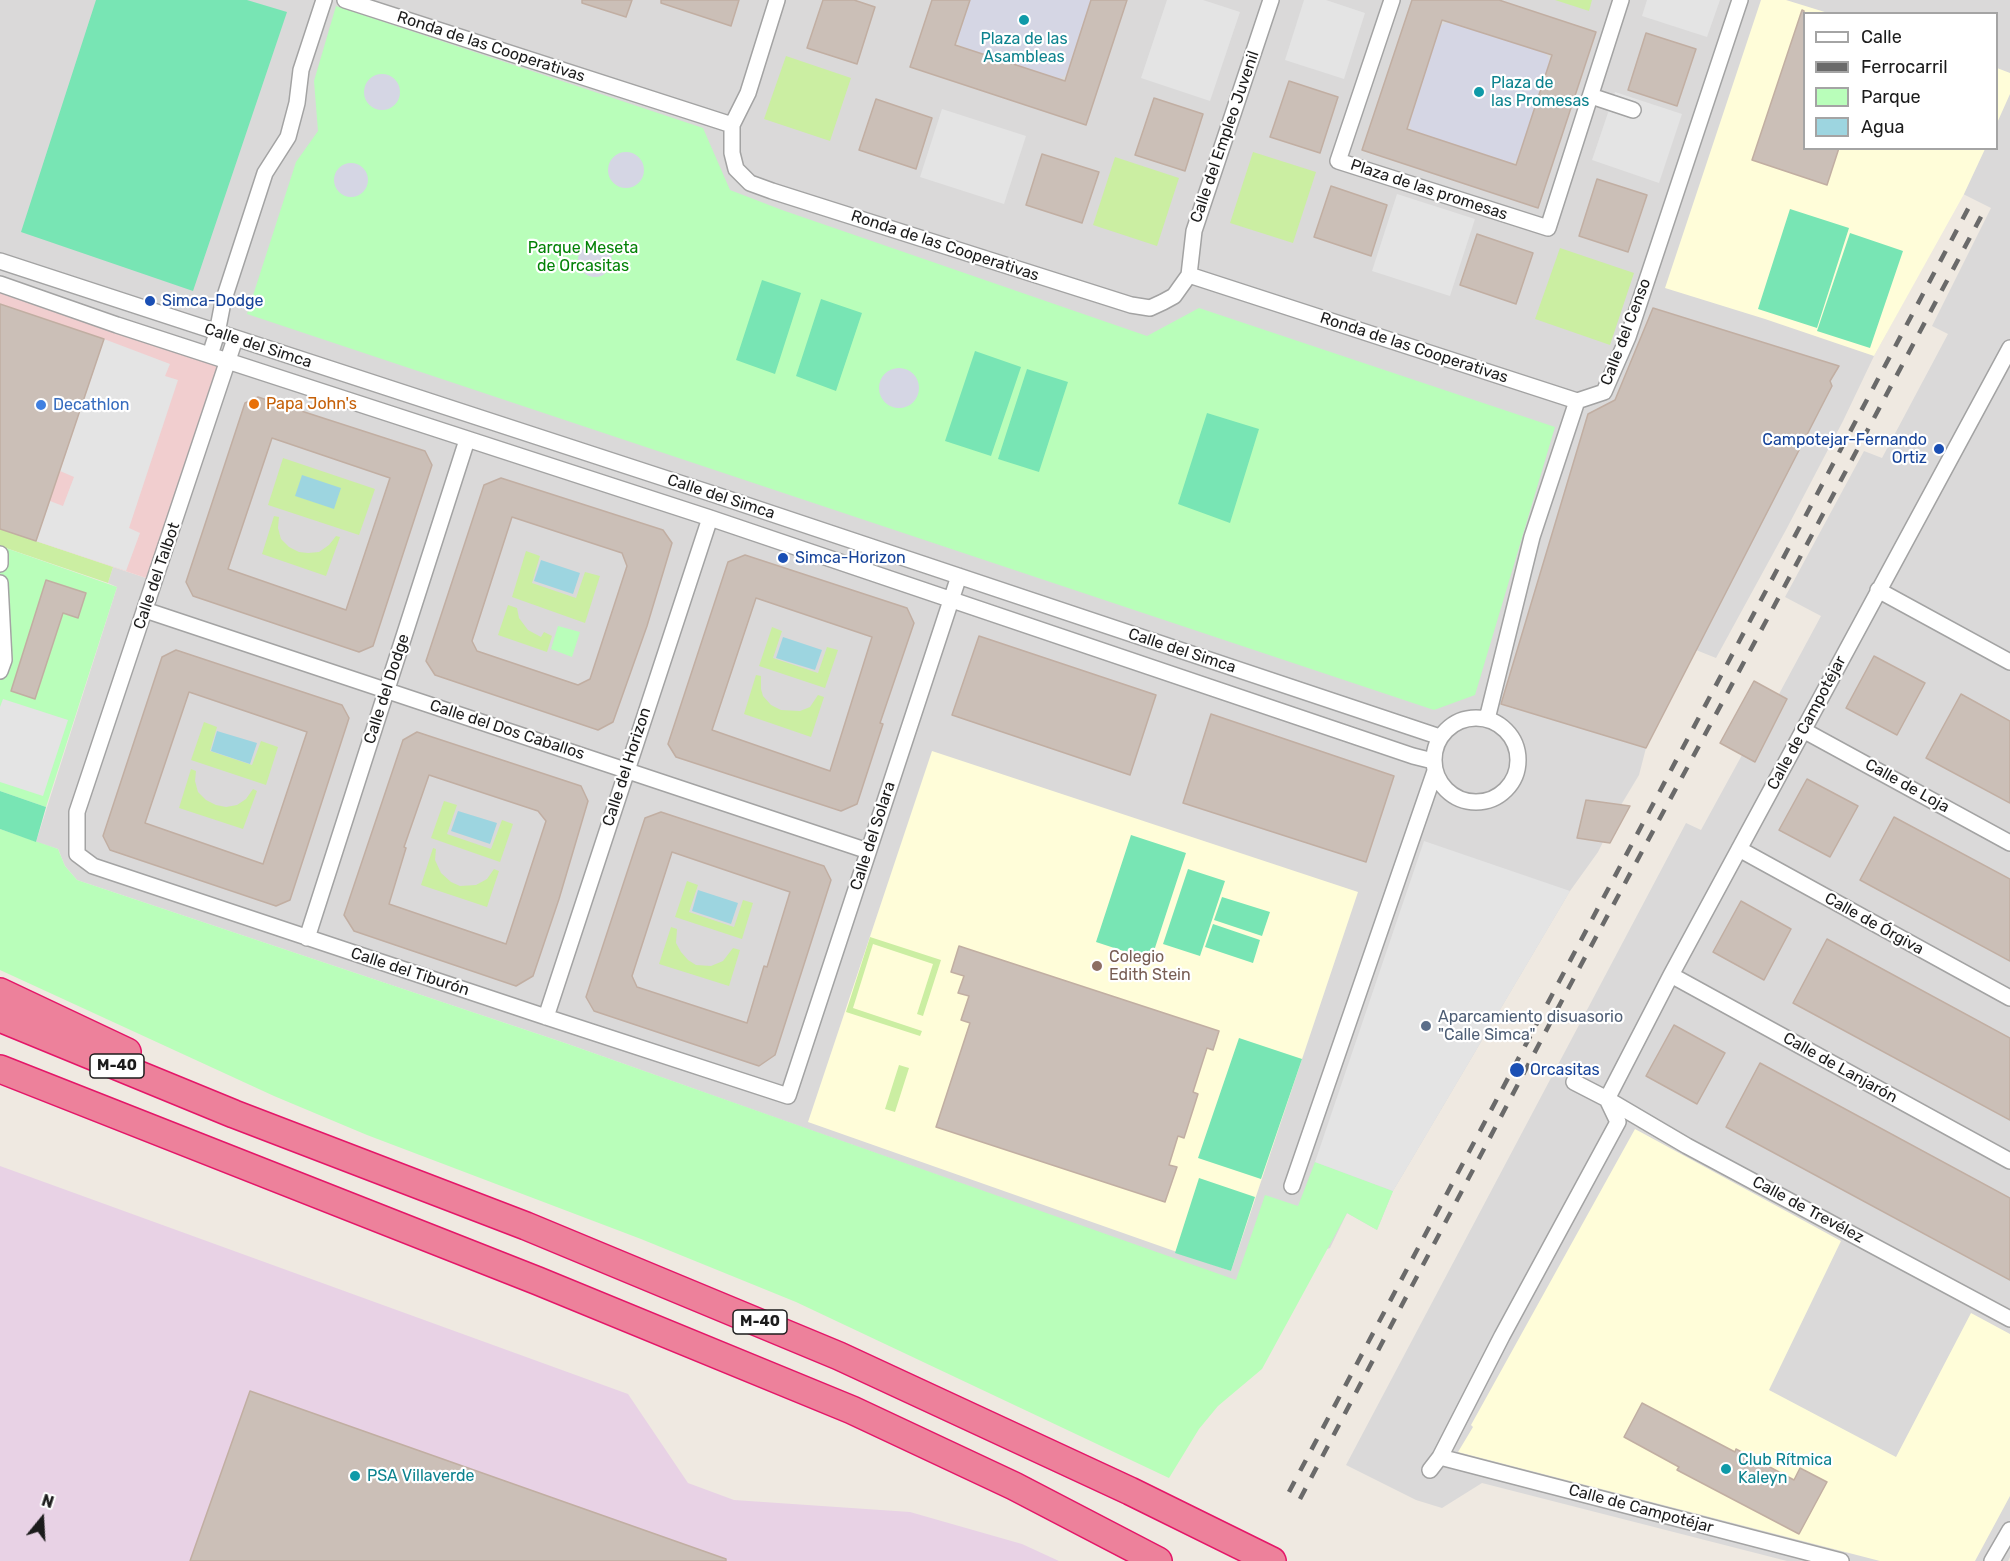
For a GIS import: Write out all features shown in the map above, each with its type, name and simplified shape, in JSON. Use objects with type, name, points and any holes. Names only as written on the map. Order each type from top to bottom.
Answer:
[{"type":"highway","points":[[0,992],[160,1067],[234,1114]]},
{"type":"highway","name":"M-40","points":[[0,1018],[234,1114],[526,1226],[839,1356],[1130,1491],[1272,1561]]},
{"type":"highway","points":[[0,1069],[538,1281],[852,1410],[1014,1486],[1158,1561]]},
{"type":"highway","points":[[0,1082],[93,1106]]},
{"type":"street","points":[[210,355],[223,302],[265,173],[288,137],[297,103],[301,70],[324,0]]},
{"type":"street","name":"Ronda de las Cooperativas","points":[[345,0],[732,125],[732,153],[736,169],[750,183],[772,191],[1131,305],[1150,308],[1163,302],[1174,296],[1189,275],[1577,401]]},
{"type":"street","points":[[732,125],[748,93],[777,0]]},
{"type":"street","name":"Calle del Empleo Juvenil","points":[[1189,275],[1194,231],[1271,0]]},
{"type":"street","name":"Plaza de las promesas","points":[[1392,0],[1338,161],[1548,228],[1621,0]]},
{"type":"street","name":"Calle del Censo","points":[[1577,401],[1604,392],[1628,337],[1740,0]]},
{"type":"street","points":[[1591,96],[1633,110]]},
{"type":"street","name":"Calle del Simca","points":[[0,261],[728,499],[1440,737]]},
{"type":"street","name":"Calle del Simca","points":[[0,284],[228,362],[710,518],[1413,756],[1434,766]]},
{"type":"street","name":"Calle del Talbot","points":[[77,812],[235,339]]},
{"type":"street","name":"Calle de Campotéjar","points":[[1607,1099],[1671,975],[2010,348]]},
{"type":"street","points":[[1486,719],[1532,537],[1577,401]]},
{"type":"street","name":"Calle del Dodge","points":[[307,938],[467,440]]},
{"type":"street","name":"Calle del Horizon","points":[[546,1017],[710,518]]},
{"type":"street","points":[[0,554],[0,564]]},
{"type":"street","name":"Calle del Solara","points":[[788,1096],[959,576]]},
{"type":"street","points":[[0,583],[4,660],[0,671]]},
{"type":"street","points":[[1878,590],[2010,662]]},
{"type":"street","name":"Calle del Dos Caballos","points":[[145,610],[868,851]]},
{"type":"street","points":[[1292,1186],[1434,766],[1435,749],[1440,737],[1452,724],[1469,718],[1486,719],[1500,725],[1511,736],[1517,749],[1518,764],[1514,779],[1503,792],[1488,801],[1470,802],[1458,798],[1440,782],[1434,766]]},
{"type":"street","name":"Calle de Loja","points":[[1803,730],[2010,843]]},
{"type":"street","name":"Calle del Tiburón","points":[[77,812],[77,854],[93,866],[788,1096]]},
{"type":"street","name":"Calle de Órgiva","points":[[1739,849],[2010,998]]},
{"type":"street","name":"Calle de Lanjarón","points":[[1671,975],[2010,1161]]},
{"type":"street","points":[[1430,1470],[1440,1457],[1502,1336],[1618,1122],[1607,1099],[1574,1082]]},
{"type":"street","name":"Calle de Trevélez","points":[[1607,1099],[1687,1146],[2010,1319]]},
{"type":"street","name":"Calle de Campotéjar","points":[[1440,1457],[1842,1561]]},
{"type":"street","points":[[1992,1561],[2010,1530]]},
{"type":"shaded area","points":[[0,0],[2010,0],[2010,1557],[2008,1561],[1787,1561],[1482,1483],[1442,1508],[1416,1500],[1346,1465],[1686,823],[1701,830],[1742,755],[1755,762],[1787,700],[1779,694],[1821,616],[1785,597],[1864,451],[1882,458],[1948,334],[1932,326],[1991,208],[1963,194],[1874,356],[1843,421],[1716,658],[1696,650],[1646,748],[1639,775],[1621,805],[1586,800],[1577,838],[1603,842],[1570,891],[1393,1191],[1377,1230],[1347,1213],[1330,1248],[1236,1281],[565,1043],[77,880],[65,866],[58,849],[36,842],[117,587],[108,583],[113,567],[155,581],[0,284]]},
{"type":"shaded area","name":"Plaza de las Asambleas","points":[[970,0],[1091,0],[1066,75],[1059,79],[961,47],[957,40]]},
{"type":"shaded area","points":[[1167,0],[1203,0],[1240,12],[1210,101],[1141,78]]},
{"type":"shaded area","points":[[1304,0],[1326,0],[1365,13],[1344,79],[1285,60]]},
{"type":"shaded area","points":[[1647,0],[1720,0],[1707,37],[1642,16]]},
{"type":"shaded area","points":[[1761,0],[1786,0],[1825,12],[1803,12],[1803,150],[1985,150],[1964,194],[1874,356],[1665,288]]},
{"type":"shaded area","name":"Plaza de las Promesas","points":[[1448,22],[1546,53],[1550,61],[1518,159],[1511,163],[1412,131],[1409,124],[1440,26]]},
{"type":"shaded area","points":[[1998,68],[2010,73],[2010,94],[1998,121]]},
{"type":"shaded area","points":[[382,74],[395,79],[400,92],[395,105],[382,110],[369,105],[364,92],[369,79]]},
{"type":"shaded area","points":[[1615,92],[1682,114],[1659,183],[1592,160]]},
{"type":"shaded area","points":[[942,109],[1026,136],[1004,204],[920,177]]},
{"type":"shaded area","points":[[626,152],[639,157],[644,170],[639,183],[626,188],[613,183],[608,170],[613,157]]},
{"type":"shaded area","points":[[351,163],[363,168],[368,180],[363,192],[351,197],[339,192],[334,180],[339,168]]},
{"type":"shaded area","points":[[1397,194],[1475,219],[1450,296],[1372,271]]},
{"type":"shaded area","points":[[595,243],[607,248],[612,260],[607,272],[595,277],[583,272],[578,260],[583,248]]},
{"type":"shaded area","points":[[0,284],[228,362],[155,581],[0,529]]},
{"type":"shaded area","points":[[104,339],[170,364],[165,376],[178,380],[129,528],[140,533],[126,571],[36,541],[50,501],[63,506],[74,477],[60,471]]},
{"type":"shaded area","points":[[899,368],[913,374],[919,388],[913,402],[899,408],[885,402],[879,388],[885,374]]},
{"type":"shaded area","points":[[3,699],[68,720],[43,796],[0,782],[0,707]]},
{"type":"shaded area","name":"Colegio Edith Stein","points":[[932,751],[1358,892],[1231,1271],[808,1122]]},
{"type":"shaded area","name":"Aparcamiento disuasorio \"Calle Simca\"","points":[[1424,841],[1570,891],[1393,1191],[1315,1162]]},
{"type":"shaded area","points":[[1635,1129],[1841,1241],[1769,1390],[1896,1457],[1971,1313],[2010,1334],[2010,1496],[1975,1561],[1880,1561],[1458,1452]]},
{"type":"shaded area","points":[[0,1166],[628,1394],[688,1483],[734,1500],[910,1512],[1022,1544],[1059,1561],[0,1561]]},
{"type":"green space","points":[[96,0],[247,0],[287,12],[193,291],[21,232]]},
{"type":"green space","points":[[1555,0],[1592,0],[1589,11]]},
{"type":"green space","name":"Parque Meseta de Orcasitas","points":[[336,6],[703,128],[730,190],[782,210],[1147,336],[1199,308],[1555,427],[1475,695],[1434,710],[247,314],[296,162],[318,131],[314,81]]},
{"type":"green space","points":[[786,56],[851,78],[830,141],[764,119]]},
{"type":"green space","points":[[1253,152],[1316,172],[1293,243],[1230,223]]},
{"type":"green space","points":[[1115,157],[1179,178],[1157,246],[1093,225]]},
{"type":"green space","points":[[1790,209],[1849,228],[1817,328],[1758,309]]},
{"type":"green space","points":[[1850,233],[1903,251],[1870,348],[1817,331]]},
{"type":"green space","points":[[1560,248],[1634,273],[1610,345],[1535,319]]},
{"type":"green space","points":[[762,280],[801,293],[775,374],[736,360]]},
{"type":"green space","points":[[821,299],[862,313],[836,391],[796,376]]},
{"type":"green space","points":[[975,351],[1021,367],[991,456],[945,441]]},
{"type":"green space","points":[[1027,369],[1068,382],[1039,472],[998,459]]},
{"type":"green space","points":[[1207,413],[1259,429],[1230,523],[1178,504]]},
{"type":"green space","points":[[283,458],[375,489],[359,535],[268,505]]},
{"type":"green space","points":[[274,516],[279,517],[278,528],[281,539],[289,547],[299,552],[319,552],[336,536],[340,537],[326,576],[262,554]]},
{"type":"green space","points":[[0,529],[113,567],[108,583],[0,546]]},
{"type":"green space","points":[[0,546],[117,587],[46,807],[0,791]]},
{"type":"green space","points":[[526,551],[540,556],[532,583],[576,598],[585,572],[600,576],[585,623],[512,597]]},
{"type":"green space","points":[[508,605],[517,608],[519,618],[528,630],[541,637],[544,632],[552,636],[547,652],[498,635]]},
{"type":"green space","points":[[558,626],[580,632],[572,657],[551,649]]},
{"type":"green space","points":[[772,627],[782,631],[773,658],[818,673],[827,647],[838,650],[825,688],[759,666]]},
{"type":"green space","points":[[756,675],[761,676],[763,696],[771,705],[781,710],[800,711],[810,707],[818,695],[824,697],[811,737],[744,714]]},
{"type":"green space","points":[[204,722],[217,727],[210,751],[252,765],[261,741],[278,747],[266,785],[191,760]]},
{"type":"green space","points":[[191,769],[196,771],[195,781],[198,792],[206,800],[216,805],[226,807],[237,805],[246,799],[253,789],[257,791],[243,829],[179,808]]},
{"type":"green space","points":[[0,791],[46,807],[36,842],[0,829]]},
{"type":"green space","points":[[444,801],[457,805],[447,834],[491,849],[502,820],[513,824],[500,862],[431,838]]},
{"type":"green space","points":[[0,829],[58,849],[65,866],[77,880],[565,1043],[1236,1280],[1265,1195],[1298,1206],[1315,1162],[1393,1191],[1377,1230],[1347,1213],[1262,1369],[1218,1406],[1199,1429],[1169,1478],[796,1302],[641,1239],[367,1135],[274,1096],[0,970]]},
{"type":"green space","points":[[1131,835],[1186,853],[1151,960],[1096,942]]},
{"type":"green space","points":[[433,848],[436,849],[435,860],[441,873],[460,886],[476,885],[487,879],[494,869],[499,871],[487,907],[421,885]]},
{"type":"green space","points":[[1188,869],[1225,881],[1200,956],[1163,944]]},
{"type":"green space","points":[[687,881],[698,885],[689,912],[734,927],[743,900],[753,903],[742,939],[675,917]]},
{"type":"green space","points":[[1222,897],[1270,912],[1262,936],[1214,920]]},
{"type":"green space","points":[[1213,924],[1260,940],[1253,963],[1205,947]]},
{"type":"green space","points":[[671,927],[677,929],[676,943],[681,952],[696,965],[711,966],[723,961],[733,948],[740,950],[729,986],[659,964]]},
{"type":"green space","points":[[870,937],[941,960],[923,1016],[917,1014],[933,964],[873,944],[853,1008],[922,1031],[920,1036],[846,1012]]},
{"type":"green space","points":[[1239,1038],[1302,1059],[1261,1179],[1198,1158]]},
{"type":"green space","points":[[899,1065],[909,1068],[895,1112],[885,1109]]},
{"type":"green space","points":[[1199,1178],[1255,1197],[1231,1271],[1175,1253]]},
{"type":"water","points":[[302,475],[341,488],[334,509],[295,496]]},
{"type":"water","points":[[541,560],[580,573],[573,594],[534,581]]},
{"type":"water","points":[[783,637],[822,650],[815,670],[776,658]]},
{"type":"water","points":[[217,731],[257,743],[250,764],[211,751]]},
{"type":"water","points":[[458,811],[497,823],[490,844],[451,831]]},
{"type":"water","points":[[698,890],[738,903],[731,924],[692,911]]},
{"type":"building","points":[[582,0],[632,0],[626,17],[582,3]]},
{"type":"building","points":[[661,0],[739,0],[731,26],[661,3]]},
{"type":"building","points":[[823,0],[854,0],[875,7],[857,64],[807,48]]},
{"type":"building","points":[[932,0],[970,0],[955,45],[1065,81],[1091,0],[1127,0],[1086,125],[910,67]]},
{"type":"building","points":[[1412,0],[1499,0],[1596,32],[1538,208],[1362,150]],"holes":[[[1442,20],[1552,55],[1516,165],[1407,129]]]},
{"type":"building","points":[[1802,10],[1804,11],[1803,150],[1838,150],[1827,185],[1752,160]]},
{"type":"building","points":[[1646,33],[1696,49],[1677,106],[1628,90]]},
{"type":"building","points":[[1289,81],[1338,97],[1320,153],[1270,137]]},
{"type":"building","points":[[1154,98],[1203,114],[1185,171],[1135,155]]},
{"type":"building","points":[[876,99],[932,118],[916,169],[859,150]]},
{"type":"building","points":[[1042,154],[1099,172],[1082,223],[1026,205]]},
{"type":"building","points":[[1597,179],[1647,195],[1628,252],[1579,236]]},
{"type":"building","points":[[1331,186],[1387,205],[1371,256],[1314,237]]},
{"type":"building","points":[[1477,234],[1533,253],[1516,304],[1460,285]]},
{"type":"building","name":"Decathlon","points":[[0,304],[104,339],[36,541],[0,529]]},
{"type":"building","points":[[1653,308],[1839,366],[1830,381],[1832,386],[1646,748],[1501,704],[1588,414],[1615,400]]},
{"type":"building","points":[[258,397],[425,451],[432,465],[373,646],[359,652],[193,596],[186,582],[245,403]],"holes":[[[272,438],[390,478],[346,610],[228,569]]]},
{"type":"building","points":[[501,478],[663,530],[672,543],[647,626],[613,722],[598,730],[435,675],[426,661],[484,485]],"holes":[[[512,517],[622,553],[627,566],[590,679],[578,685],[477,651],[472,641]]]},
{"type":"building","points":[[745,555],[907,608],[914,623],[880,723],[883,724],[857,804],[841,811],[676,757],[668,744],[728,562]],"holes":[[[756,598],[872,637],[830,771],[712,730]]]},
{"type":"building","points":[[46,580],[86,593],[78,618],[63,613],[35,699],[11,691]]},
{"type":"building","points":[[979,636],[1156,695],[1130,775],[952,715]]},
{"type":"building","points":[[176,650],[342,705],[349,718],[290,900],[276,906],[110,850],[103,836],[162,657]],"holes":[[[189,692],[307,732],[263,864],[145,823]]]},
{"type":"building","points":[[1874,656],[1925,683],[1897,735],[1846,708]]},
{"type":"building","points":[[1754,681],[1787,699],[1755,762],[1720,743]]},
{"type":"building","points":[[1961,694],[2010,721],[2010,803],[1926,758]]},
{"type":"building","points":[[1211,714],[1394,776],[1366,862],[1183,803]]},
{"type":"building","points":[[417,732],[581,786],[588,801],[533,976],[516,986],[354,931],[344,915],[403,740]],"holes":[[[429,775],[538,811],[546,821],[506,944],[389,904],[406,848],[404,847]]]},
{"type":"building","points":[[1807,779],[1858,806],[1830,857],[1779,830]]},
{"type":"building","points":[[1586,800],[1630,806],[1610,843],[1577,838]]},
{"type":"building","points":[[661,812],[824,866],[831,880],[775,1055],[759,1066],[594,1011],[586,997],[645,818]],"holes":[[[672,852],[790,892],[747,1023],[637,987],[632,976]]]},
{"type":"building","points":[[1894,817],[2010,879],[2010,961],[1860,880]]},
{"type":"building","points":[[1741,901],[1791,929],[1764,980],[1713,952]]},
{"type":"building","points":[[1827,939],[2010,1038],[2010,1120],[1793,1003]]},
{"type":"building","points":[[959,946],[1219,1031],[1213,1050],[1207,1048],[1193,1092],[1198,1094],[1184,1138],[1178,1136],[1169,1165],[1177,1167],[1165,1202],[936,1127],[970,1023],[961,1020],[969,996],[958,993],[964,976],[951,972]]},
{"type":"building","points":[[1674,1025],[1725,1053],[1697,1104],[1646,1076]]},
{"type":"building","points":[[1760,1063],[2010,1198],[2010,1280],[1726,1127]]},
{"type":"building","name":"PSA Villaverde","points":[[250,1391],[726,1559],[726,1561],[190,1561]]},
{"type":"building","name":"Club Rítmica Kaleyn","points":[[1642,1403],[1794,1480],[1800,1468],[1827,1482],[1799,1534],[1677,1470],[1679,1467],[1624,1437]]},
{"type":"railway","points":[[1289,1492],[1969,207]]},
{"type":"railway","points":[[1300,1499],[1568,989],[1984,211]]},
{"type":"place","name":"Plaza de las Asambleas","points":[[1024,20]]},
{"type":"place","name":"Plaza de las Promesas","points":[[1479,92]]},
{"type":"place","name":"Simca-Dodge","points":[[150,301]]},
{"type":"place","name":"Papa John's","points":[[254,404]]},
{"type":"place","name":"Decathlon","points":[[41,405]]},
{"type":"place","name":"Campotejar-Fernando Ortiz","points":[[1939,449]]},
{"type":"place","name":"Simca-Horizon","points":[[783,558]]},
{"type":"place","name":"Colegio Edith Stein","points":[[1097,966]]},
{"type":"place","name":"Aparcamiento disuasorio \"Calle Simca\"","points":[[1426,1026]]},
{"type":"place","name":"Orcasitas","points":[[1517,1070]]},
{"type":"place","name":"Club Rítmica Kaleyn","points":[[1726,1469]]},
{"type":"place","name":"PSA Villaverde","points":[[355,1476]]}]
